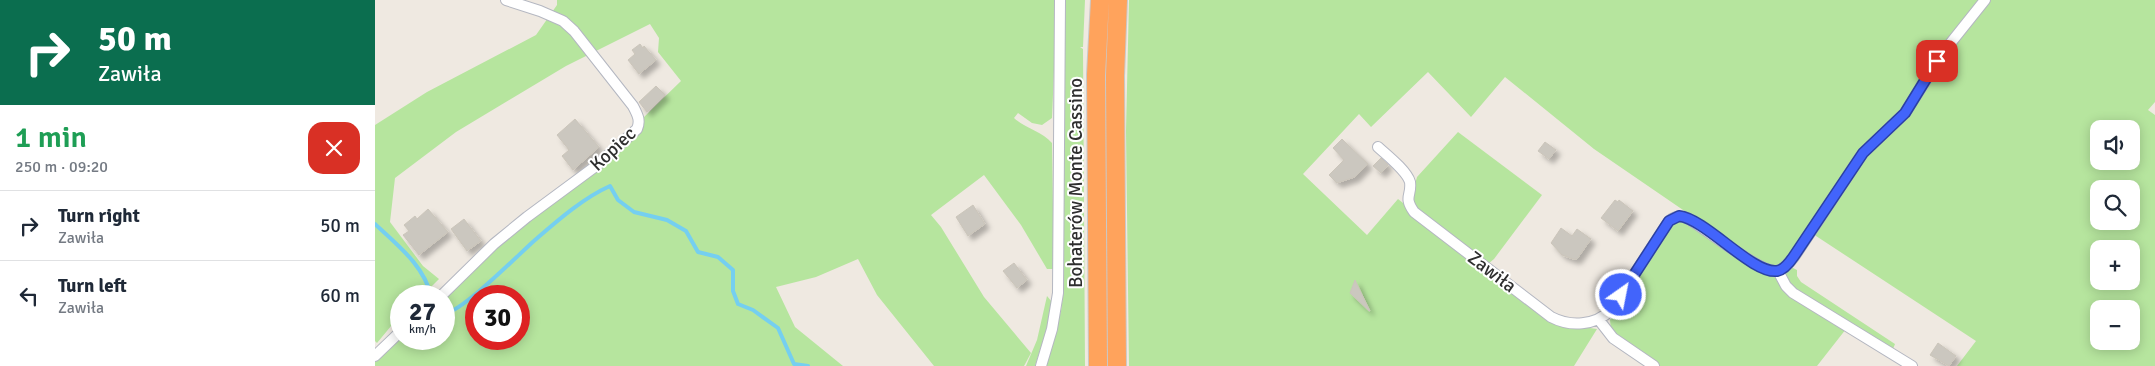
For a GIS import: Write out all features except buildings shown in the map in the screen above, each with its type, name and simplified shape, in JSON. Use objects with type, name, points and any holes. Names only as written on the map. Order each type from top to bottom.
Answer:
[{"type":"highway","name":"Bohaterów Monte Cassino","points":[[1098,366],[1095,74],[1099,0]]},
{"type":"highway","name":"Bohaterów Monte Cassino","points":[[1117,366],[1115,76],[1118,0]]},
{"type":"street","name":"Kopiec","points":[[452,285],[494,244],[596,166],[637,129],[639,124],[639,119],[633,106],[574,31],[553,16],[506,0]]},
{"type":"street","points":[[1041,366],[1052,329],[1058,293],[1060,0]]},
{"type":"street","points":[[1778,271],[1794,256],[1863,153],[1905,113],[1945,50],[1985,0]]},
{"type":"street","name":"Zawiła","points":[[1378,147],[1402,170],[1408,179],[1410,188],[1408,199],[1414,212],[1551,317],[1572,323],[1599,320]]},
{"type":"street","points":[[1654,366],[1617,342],[1599,320],[1611,310],[1673,217],[1687,218],[1750,260],[1766,269],[1778,271]]},
{"type":"street","points":[[1778,271],[1786,286],[1793,293],[1912,366]]},
{"type":"street","points":[[375,356],[390,342]]},
{"type":"green space","points":[[557,0],[1057,0],[1052,118],[1042,125],[1032,123],[1018,113],[1014,118],[1052,143],[1054,269],[1047,269],[1021,225],[984,175],[931,215],[941,227],[984,297],[1031,353],[1024,366],[934,366],[877,295],[858,259],[816,277],[776,287],[795,327],[843,366],[375,366],[375,361],[390,346],[390,350],[455,350],[455,286],[469,271],[639,131],[644,124],[642,119],[681,81],[658,52],[659,38],[650,24],[566,66],[456,132],[395,178],[390,222],[423,266],[439,279],[433,285],[390,285],[390,327],[377,343],[375,341],[375,125],[427,92],[536,35],[557,5]]},
{"type":"green space","points":[[1066,0],[1085,0],[1083,47],[1080,47],[1083,49],[1085,366],[1046,366],[1061,311],[1064,288],[1064,45]]},
{"type":"green space","points":[[1129,0],[1982,0],[1912,99],[1890,124],[1786,261],[1776,265],[1759,262],[1594,149],[1505,77],[1471,117],[1428,72],[1371,127],[1359,114],[1303,174],[1367,235],[1398,199],[1554,323],[1597,329],[1574,366],[1129,366],[1126,131]]},
{"type":"green space","points":[[1989,0],[2155,0],[2155,102],[2148,110],[2155,115],[2155,366],[1957,366],[1976,341],[1813,234],[1865,155]]},
{"type":"green space","points":[[1458,132],[1542,195],[1494,259],[1488,264],[1417,209],[1411,198],[1417,177]]},
{"type":"green space","points":[[1685,221],[1757,268],[1776,278],[1846,329],[1817,366],[1659,366],[1624,343],[1611,330],[1610,320],[1669,227],[1674,223]]},
{"type":"green space","points":[[1791,267],[1797,270],[1797,276],[1801,282],[1895,344],[1893,349],[1795,291],[1786,279],[1786,272]]},
{"type":"green space","points":[[1047,296],[1052,302],[1046,331],[1035,366],[1026,366],[1037,340]]},
{"type":"waterway","points":[[455,310],[477,293],[571,210],[610,186],[618,200],[634,212],[667,220],[686,231],[698,252],[718,257],[733,270],[733,291],[738,304],[753,310],[778,328],[794,364],[808,366]]},
{"type":"waterway","points":[[375,224],[409,256],[427,285]]},
{"type":"route","points":[[1621,295],[1669,221],[1673,217],[1679,216],[1683,216],[1699,225],[1743,256],[1766,269],[1772,271],[1783,269],[1794,256],[1863,153],[1905,113],[1916,99],[1937,61]]}]
